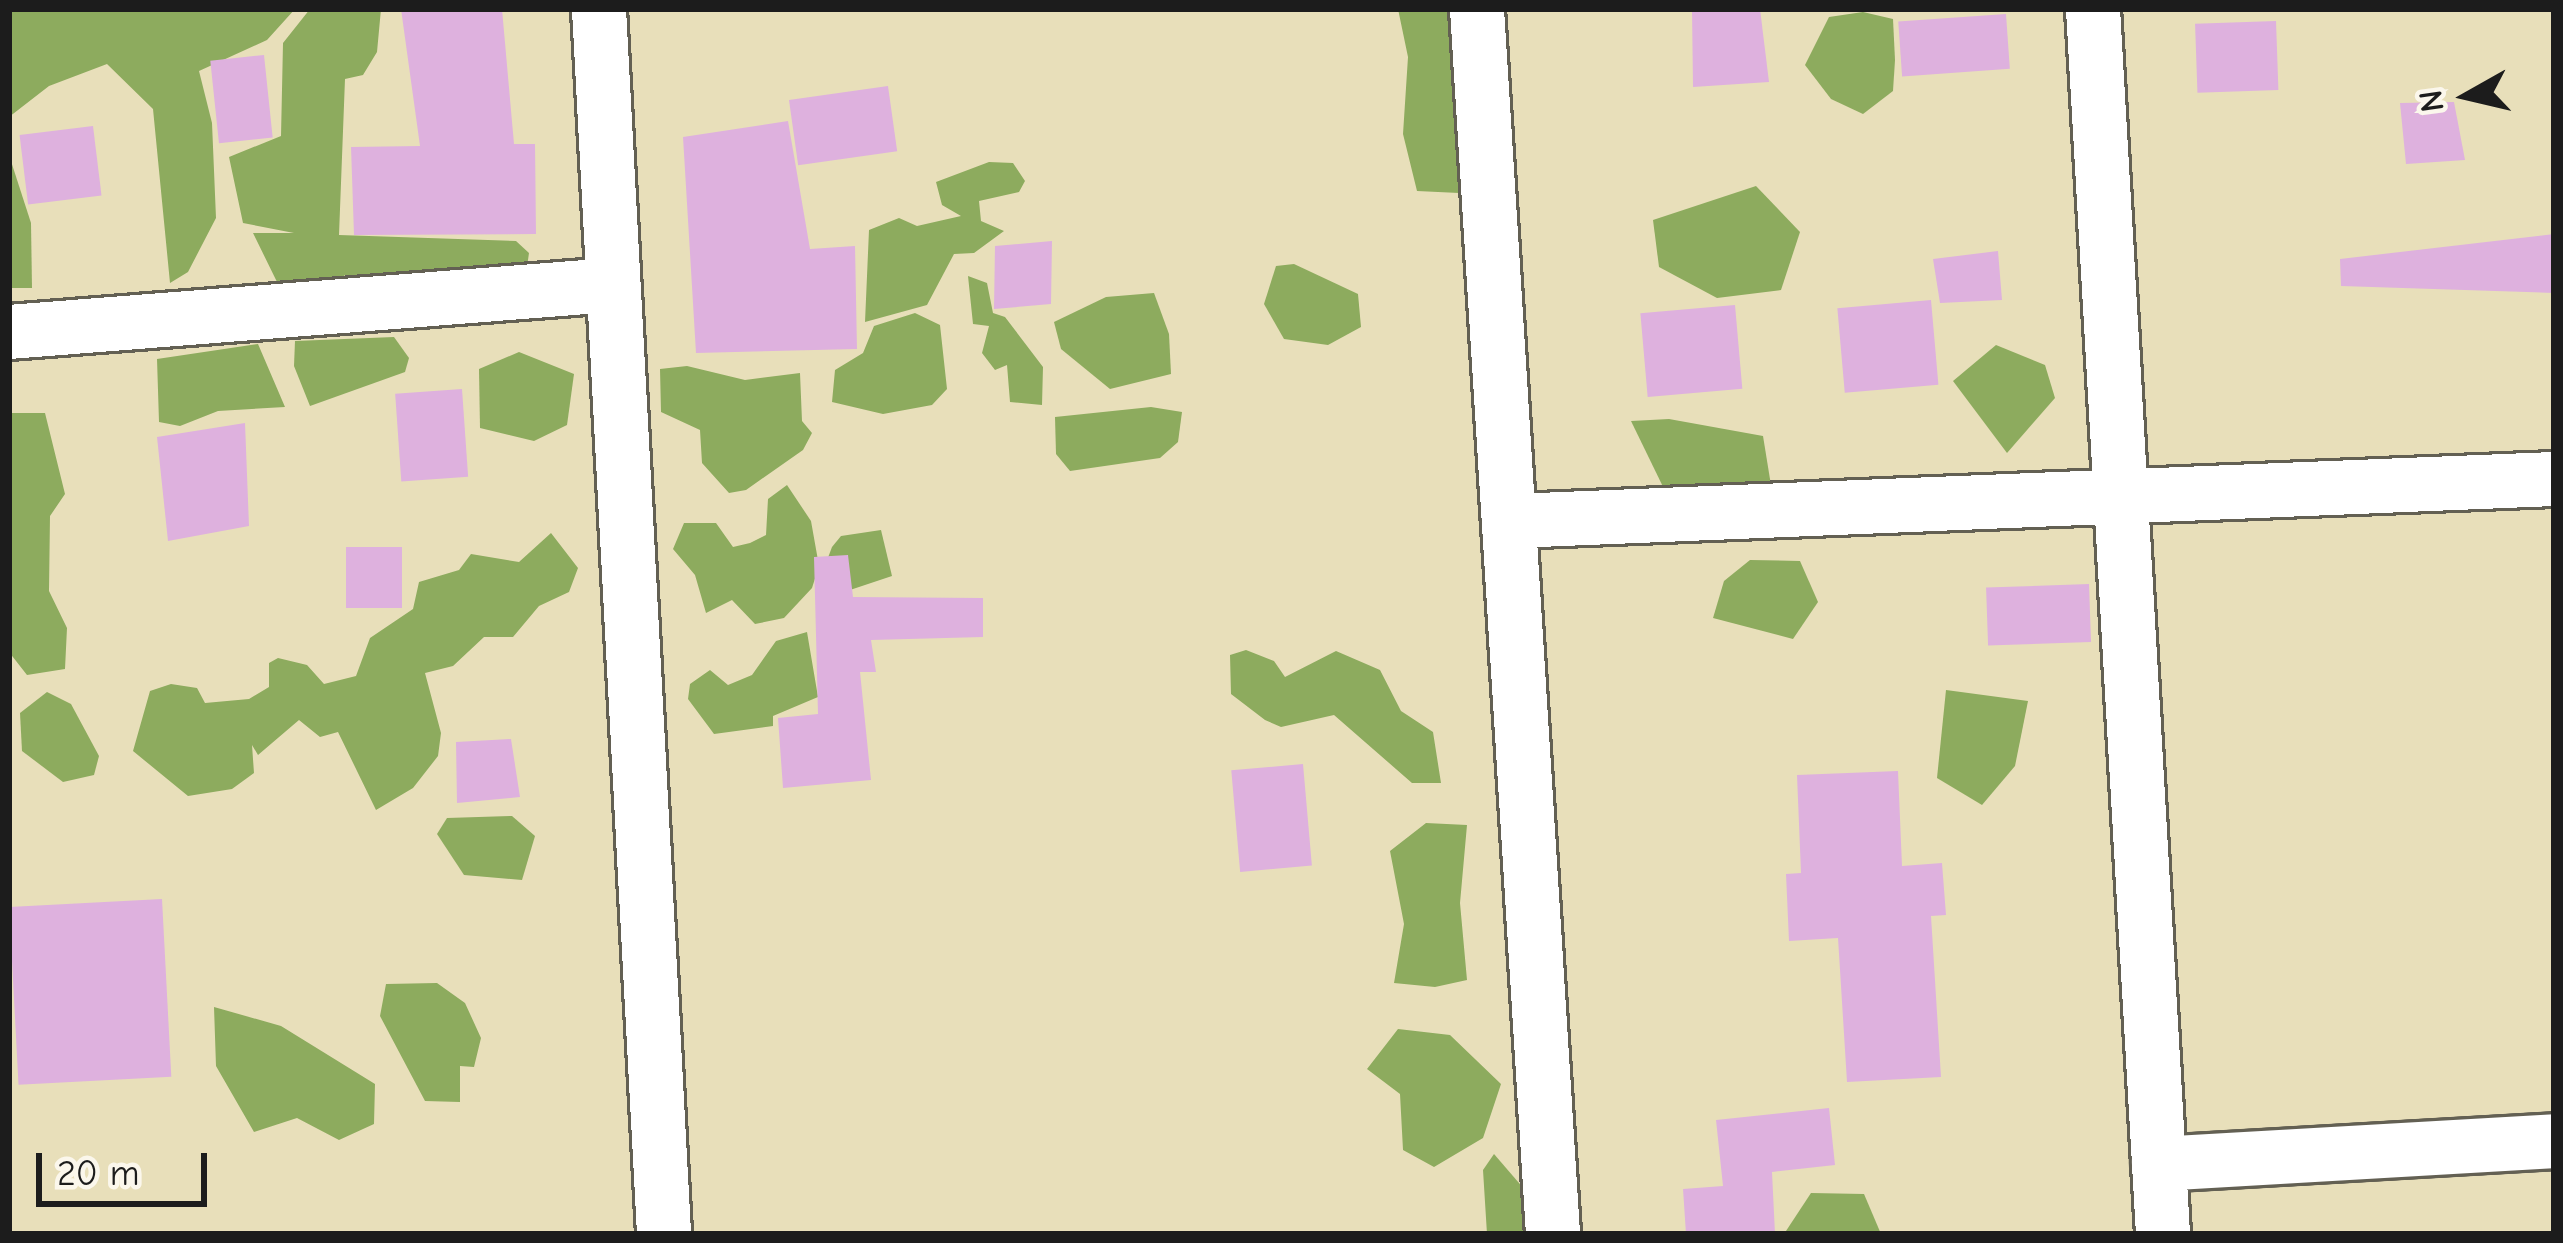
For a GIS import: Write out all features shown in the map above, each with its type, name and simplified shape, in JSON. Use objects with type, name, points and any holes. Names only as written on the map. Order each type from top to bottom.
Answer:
[{"type":"street","points":[[599,9],[664,1234]]},
{"type":"street","points":[[1477,9],[1513,521],[1553,1234]]},
{"type":"street","points":[[2093,9],[2163,1234]]},
{"type":"street","points":[[9,332],[612,285]]},
{"type":"street","points":[[1513,521],[2554,479]]},
{"type":"street","points":[[2159,1164],[2554,1141]]},
{"type":"green space","points":[[9,9],[295,9],[267,40],[199,71],[212,123],[216,218],[188,272],[170,283],[153,109],[107,64],[49,86],[9,117]]},
{"type":"green space","points":[[310,9],[381,9],[377,52],[363,75],[345,79],[339,235],[516,241],[529,253],[526,274],[355,291],[345,275],[326,291],[279,286],[253,233],[294,233],[243,223],[229,157],[281,136],[283,43]]},
{"type":"green space","points":[[1398,9],[1466,9],[1488,142],[1459,193],[1417,191],[1403,134],[1408,57]]},
{"type":"green space","points":[[1863,12],[1893,19],[1895,60],[1893,91],[1863,114],[1831,99],[1805,65],[1829,17]]},
{"type":"green space","points":[[9,155],[31,223],[32,288],[9,288]]},
{"type":"green space","points":[[989,162],[1013,163],[1025,181],[1019,192],[979,201],[981,221],[1004,231],[974,253],[954,254],[927,305],[865,322],[869,230],[899,218],[917,226],[961,216],[942,205],[936,182]]},
{"type":"green space","points":[[1756,186],[1800,232],[1781,290],[1717,298],[1659,267],[1653,220]]},
{"type":"green space","points":[[1294,264],[1358,294],[1361,327],[1328,345],[1284,339],[1264,304],[1276,266]]},
{"type":"green space","points":[[968,276],[987,283],[993,313],[1005,317],[1043,367],[1042,405],[1010,402],[1007,365],[995,370],[982,353],[989,326],[973,324]]},
{"type":"green space","points":[[1154,293],[1169,334],[1171,374],[1110,389],[1061,349],[1054,322],[1106,297]]},
{"type":"green space","points":[[915,313],[940,325],[947,389],[932,405],[883,414],[832,402],[835,370],[863,353],[874,326]]},
{"type":"green space","points":[[394,337],[409,358],[405,372],[310,406],[294,366],[295,341]]},
{"type":"green space","points":[[258,344],[285,407],[218,411],[180,426],[159,422],[157,359]]},
{"type":"green space","points":[[1996,345],[2045,365],[2055,398],[2007,453],[1953,381]]},
{"type":"green space","points":[[519,352],[574,374],[567,425],[534,441],[480,428],[479,369]]},
{"type":"green space","points":[[687,366],[745,380],[800,373],[802,421],[812,433],[803,450],[746,490],[729,493],[702,463],[700,430],[661,412],[660,369]]},
{"type":"green space","points":[[1151,407],[1182,412],[1178,442],[1160,458],[1070,471],[1056,454],[1055,417]]},
{"type":"green space","points":[[9,413],[45,413],[65,494],[50,516],[49,591],[67,628],[65,669],[27,675],[9,652]]},
{"type":"green space","points":[[1669,419],[1763,436],[1775,510],[1667,495],[1631,421]]},
{"type":"green space","points":[[787,485],[811,521],[819,566],[812,588],[784,618],[755,624],[732,600],[706,613],[695,575],[673,549],[684,523],[716,523],[733,547],[750,543],[766,535],[768,499]]},
{"type":"green space","points":[[881,530],[892,576],[847,591],[826,563],[832,547],[841,536]]},
{"type":"green space","points":[[551,533],[578,568],[569,592],[539,606],[513,637],[484,637],[453,666],[425,673],[441,733],[438,756],[413,788],[376,810],[338,732],[320,737],[299,720],[258,755],[252,745],[254,773],[232,789],[188,796],[133,751],[150,691],[171,684],[197,688],[205,703],[249,699],[269,687],[269,663],[278,658],[307,665],[324,684],[356,676],[370,638],[413,609],[419,582],[459,570],[471,554],[519,562]]},
{"type":"green space","points":[[1750,560],[1800,561],[1818,602],[1793,639],[1713,618],[1724,581]]},
{"type":"green space","points":[[807,632],[818,697],[773,716],[773,726],[714,734],[688,699],[690,684],[710,670],[728,685],[752,675],[776,641]]},
{"type":"green space","points":[[1246,650],[1274,661],[1285,677],[1336,651],[1380,670],[1401,711],[1433,732],[1441,783],[1412,783],[1334,715],[1281,727],[1265,720],[1231,694],[1230,655]]},
{"type":"green space","points":[[1946,690],[2028,701],[2015,766],[1982,805],[1937,778]]},
{"type":"green space","points":[[47,692],[71,704],[99,756],[94,775],[63,782],[22,751],[20,713]]},
{"type":"green space","points":[[512,816],[535,836],[522,880],[464,875],[437,834],[447,818]]},
{"type":"green space","points":[[1426,823],[1467,825],[1460,903],[1467,980],[1435,987],[1394,983],[1404,924],[1390,851]]},
{"type":"green space","points":[[437,983],[465,1003],[481,1038],[474,1067],[460,1066],[460,1102],[425,1101],[380,1016],[386,984]]},
{"type":"green space","points":[[214,1007],[281,1026],[375,1084],[374,1124],[339,1140],[297,1118],[254,1132],[216,1066]]},
{"type":"green space","points":[[1398,1029],[1450,1035],[1501,1084],[1483,1138],[1434,1167],[1403,1150],[1400,1094],[1367,1069]]},
{"type":"green space","points":[[1494,1154],[1525,1190],[1529,1234],[1487,1234],[1483,1170]]},
{"type":"green space","points":[[1811,1193],[1864,1194],[1881,1234],[1784,1234]]},
{"type":"building","points":[[401,9],[502,9],[514,144],[535,144],[536,234],[354,235],[351,147],[420,146]]},
{"type":"building","points":[[1692,9],[1760,9],[1769,82],[1693,87]]},
{"type":"building","points":[[2006,14],[2010,69],[1902,76],[1898,22]]},
{"type":"building","points":[[2276,21],[2278,90],[2197,93],[2195,24]]},
{"type":"building","points":[[264,55],[273,138],[219,143],[210,61]]},
{"type":"building","points":[[888,86],[897,151],[798,165],[789,100]]},
{"type":"building","points":[[2454,102],[2465,160],[2406,164],[2400,103]]},
{"type":"building","points":[[788,121],[810,249],[855,246],[857,349],[696,353],[683,137]]},
{"type":"building","points":[[93,126],[102,195],[28,204],[20,135]]},
{"type":"building","points":[[2554,234],[2554,293],[2341,286],[2340,259]]},
{"type":"building","points":[[1052,241],[1051,304],[994,309],[995,246]]},
{"type":"building","points":[[1998,251],[2002,300],[1940,303],[1933,259]]},
{"type":"building","points":[[1931,300],[1938,385],[1845,393],[1837,308]]},
{"type":"building","points":[[1735,305],[1742,389],[1648,397],[1640,313]]},
{"type":"building","points":[[462,389],[468,477],[401,481],[395,394]]},
{"type":"building","points":[[245,423],[249,526],[168,541],[157,437]]},
{"type":"building","points":[[346,547],[402,547],[402,608],[346,608]]},
{"type":"building","points":[[848,555],[853,597],[983,598],[983,637],[871,640],[876,672],[860,672],[871,780],[783,788],[778,718],[818,714],[814,557]]},
{"type":"building","points":[[2089,584],[2091,642],[1988,646],[1986,588]]},
{"type":"building","points":[[511,739],[520,797],[457,803],[456,742]]},
{"type":"building","points":[[1303,764],[1312,866],[1240,872],[1231,770]]},
{"type":"building","points":[[1898,771],[1902,866],[1942,863],[1946,915],[1931,916],[1941,1077],[1847,1082],[1838,938],[1789,941],[1786,874],[1801,873],[1797,775]]},
{"type":"building","points":[[162,899],[171,1077],[19,1085],[9,907]]},
{"type":"building","points":[[1829,1108],[1835,1165],[1772,1172],[1775,1234],[1686,1234],[1683,1189],[1723,1186],[1716,1120]]}]
